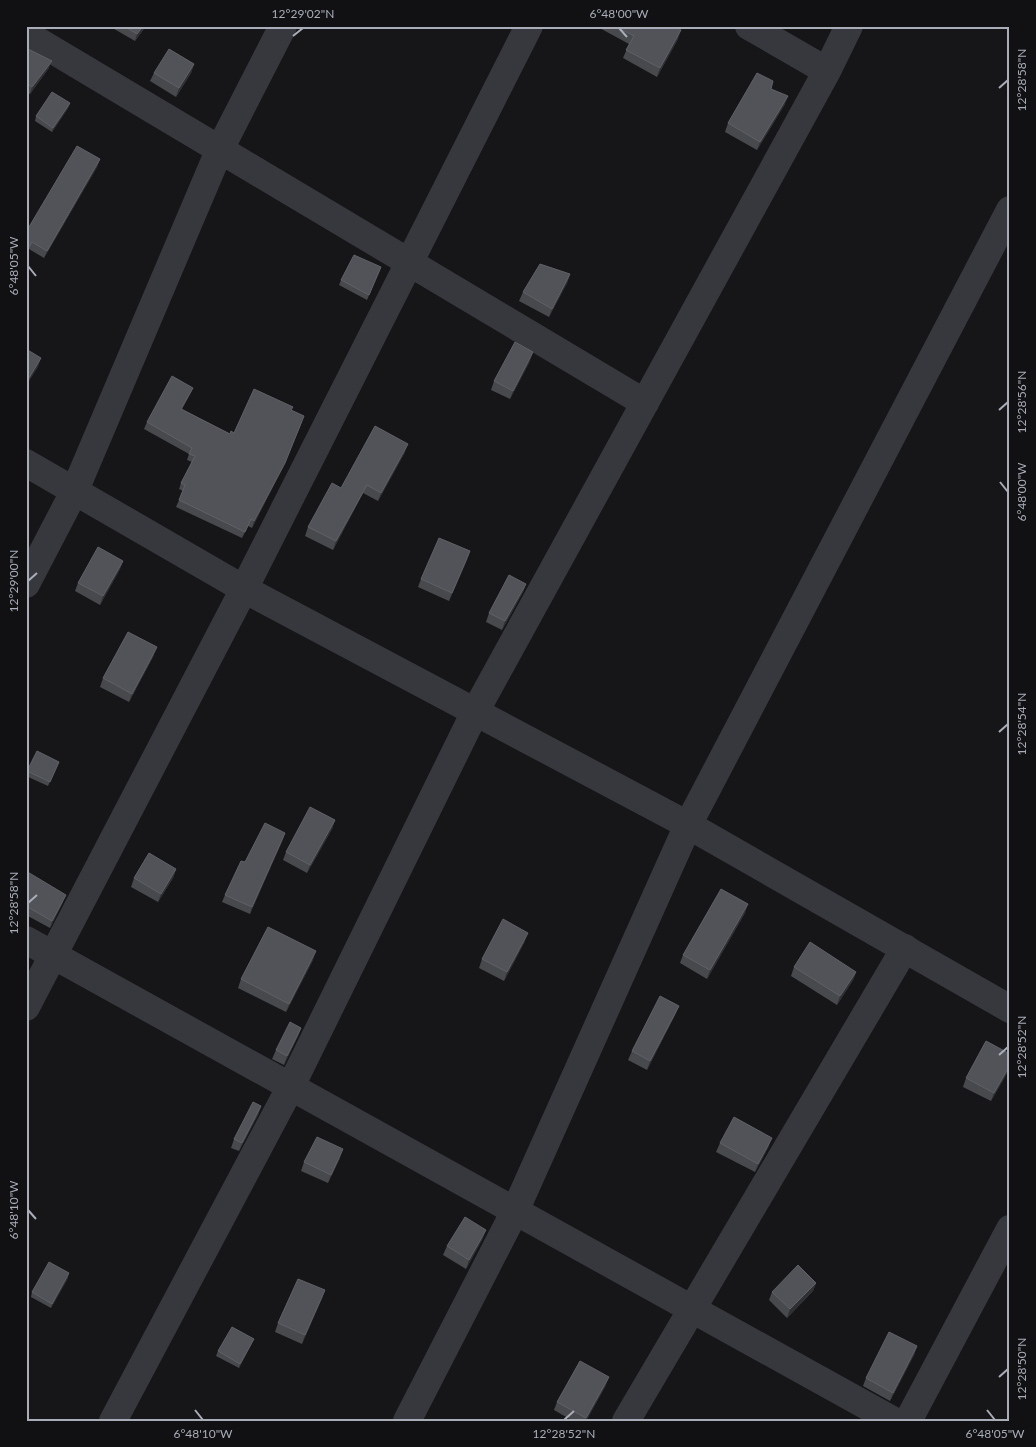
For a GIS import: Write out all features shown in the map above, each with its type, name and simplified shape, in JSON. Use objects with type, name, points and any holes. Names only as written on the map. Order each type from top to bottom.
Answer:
[{"type":"street","points":[[26,584],[75,490],[219,151],[284,26]]},
{"type":"street","points":[[26,1007],[55,955],[244,589],[529,26]]},
{"type":"street","points":[[749,26],[827,71]]},
{"type":"street","points":[[113,1421],[291,1086],[475,712],[827,71],[849,26]]},
{"type":"street","points":[[26,34],[219,151],[645,403]]},
{"type":"street","points":[[407,1421],[515,1210],[688,825],[1010,210]]},
{"type":"street","points":[[26,463],[244,589],[688,825],[1010,1008]]},
{"type":"street","points":[[26,940],[894,1421]]},
{"type":"street","points":[[626,1421],[905,948]]},
{"type":"street","points":[[908,1421],[1010,1228]]},
{"type":"building","points":[[124,26],[143,26],[137,34]]},
{"type":"building","points":[[615,26],[673,26],[681,30],[660,68],[626,50],[634,36]]},
{"type":"building","points":[[26,48],[52,61],[32,87],[26,83]]},
{"type":"building","points":[[169,49],[194,64],[179,88],[154,73]]},
{"type":"building","points":[[757,73],[773,81],[771,89],[788,96],[760,142],[728,123]]},
{"type":"building","points":[[52,92],[70,103],[53,128],[36,116]]},
{"type":"building","points":[[77,146],[100,159],[47,251],[32,242],[26,252],[26,232]]},
{"type":"building","points":[[354,255],[381,267],[369,295],[341,280]]},
{"type":"building","points":[[540,264],[570,274],[552,309],[523,292]]},
{"type":"building","points":[[515,342],[533,352],[513,391],[494,381]]},
{"type":"building","points":[[26,349],[41,358],[26,383]]},
{"type":"building","points":[[172,376],[193,388],[181,409],[230,434],[231,431],[234,433],[254,389],[293,407],[291,410],[304,416],[285,463],[254,521],[251,519],[245,532],[179,500],[185,485],[181,483],[195,456],[189,454],[192,448],[147,422]]},
{"type":"building","points":[[375,426],[408,444],[381,493],[367,485],[336,541],[308,527],[332,483],[341,488]]},
{"type":"building","points":[[439,538],[470,551],[452,593],[421,579]]},
{"type":"building","points":[[98,547],[123,561],[103,596],[78,583]]},
{"type":"building","points":[[509,575],[526,584],[505,621],[489,613]]},
{"type":"building","points":[[128,632],[157,647],[132,694],[103,678]]},
{"type":"building","points":[[37,751],[59,762],[50,782],[27,771]]},
{"type":"building","points":[[310,807],[335,820],[310,865],[286,852]]},
{"type":"building","points":[[265,823],[285,833],[252,907],[225,895],[241,861],[245,862]]},
{"type":"building","points":[[149,853],[176,869],[161,894],[134,878]]},
{"type":"building","points":[[26,871],[66,895],[52,921],[26,906]]},
{"type":"building","points":[[721,889],[748,904],[710,970],[683,955]]},
{"type":"building","points":[[503,919],[528,933],[507,972],[482,959]]},
{"type":"building","points":[[268,927],[316,951],[289,1004],[241,979]]},
{"type":"building","points":[[810,942],[856,972],[840,996],[794,967]]},
{"type":"building","points":[[660,996],[679,1006],[650,1061],[632,1051]]},
{"type":"building","points":[[290,1022],[301,1028],[287,1056],[276,1050]]},
{"type":"building","points":[[986,1041],[1010,1054],[1010,1065],[994,1093],[966,1078]]},
{"type":"building","points":[[253,1102],[261,1106],[242,1143],[234,1139]]},
{"type":"building","points":[[734,1117],[772,1138],[758,1164],[720,1143]]},
{"type":"building","points":[[317,1137],[343,1149],[331,1175],[304,1162]]},
{"type":"building","points":[[465,1217],[486,1230],[469,1260],[447,1246]]},
{"type":"building","points":[[49,1262],[69,1273],[52,1304],[32,1292]]},
{"type":"building","points":[[798,1265],[816,1283],[790,1309],[772,1292]]},
{"type":"building","points":[[298,1279],[325,1290],[305,1335],[278,1323]]},
{"type":"building","points":[[232,1327],[254,1339],[240,1364],[218,1351]]},
{"type":"building","points":[[889,1332],[917,1346],[893,1393],[866,1378]]},
{"type":"building","points":[[580,1361],[609,1377],[586,1418],[557,1402]]}]
